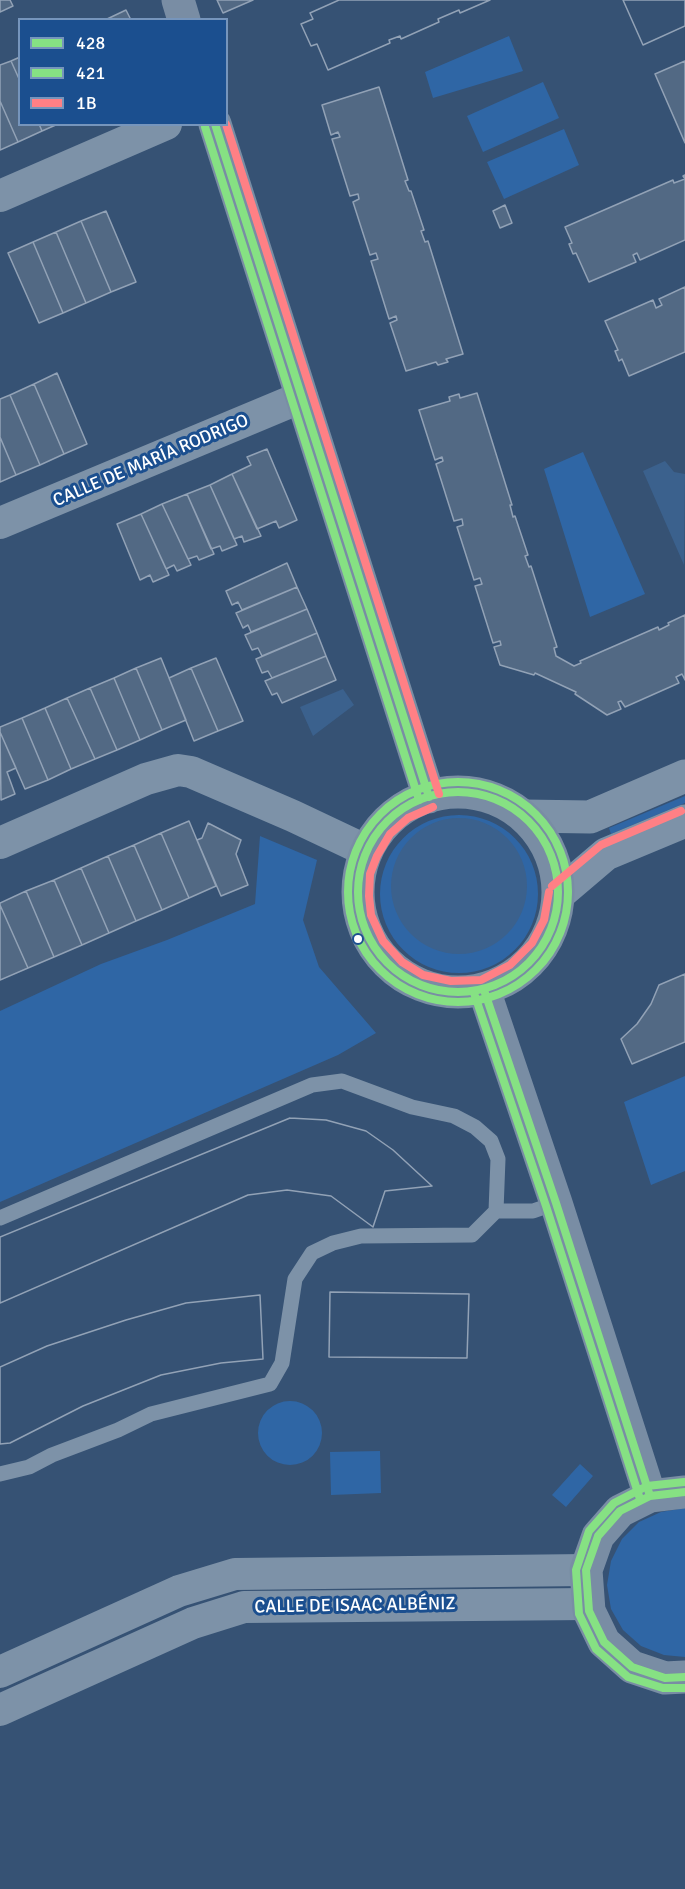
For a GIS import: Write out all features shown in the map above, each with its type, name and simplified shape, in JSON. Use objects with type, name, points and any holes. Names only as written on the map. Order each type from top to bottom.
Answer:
[{"type":"main road","points":[[178,0],[183,18]]},
{"type":"main road","points":[[216,126],[429,796]]},
{"type":"main road","points":[[459,792],[483,795],[505,803],[524,816],[540,833],[554,860],[559,894],[554,923],[541,949],[516,974],[484,990],[450,992],[419,985],[395,970],[374,947],[361,918],[358,896],[360,872],[367,851],[382,827],[402,809],[429,796],[459,792]]},
{"type":"main road","points":[[484,990],[556,1203],[650,1496]]},
{"type":"main road","points":[[685,1492],[650,1496],[621,1511],[598,1536],[586,1570],[589,1611],[604,1642],[632,1667],[665,1678],[685,1677]]},
{"type":"street","points":[[0,196],[161,126]]},
{"type":"street","name":"CALLE DE MARÍA RODRIGO","points":[[0,523],[302,397]]},
{"type":"street","points":[[0,843],[146,778],[178,770],[191,772],[367,851]]},
{"type":"street","points":[[524,816],[590,817],[685,776]]},
{"type":"street","points":[[559,894],[606,854],[685,821]]},
{"type":"street","name":"CALLE DE ISAAC ALBÉNIZ","points":[[0,1672],[179,1591],[235,1574],[586,1570]]},
{"type":"street","name":"CALLE DE ISAAC ALBÉNIZ","points":[[0,1710],[193,1623],[244,1607],[588,1604]]},
{"type":"lane","points":[[0,1218],[312,1084],[342,1081],[412,1107],[454,1116],[475,1126],[491,1141],[498,1159],[496,1211]]},
{"type":"lane","points":[[0,1474],[29,1467],[52,1455],[118,1430],[151,1414],[270,1384],[282,1363],[296,1279],[312,1253],[333,1243],[361,1236],[471,1235],[496,1211],[532,1211],[556,1203]]},
{"type":"shaded area","points":[[509,36],[523,71],[433,98],[425,72]]},
{"type":"shaded area","points":[[543,82],[559,118],[483,152],[467,116]]},
{"type":"shaded area","points":[[564,129],[579,165],[504,199],[487,162]]},
{"type":"shaded area","points":[[583,452],[645,594],[590,617],[544,469]]},
{"type":"shaded area","points":[[665,461],[674,472],[685,474],[684,565],[643,471]]},
{"type":"shaded area","points":[[343,689],[354,705],[313,736],[300,707]]},
{"type":"shaded area","points":[[685,796],[685,803],[611,834],[609,828]]},
{"type":"shaded area","points":[[459,815],[489,821],[503,828],[515,838],[525,850],[532,864],[538,894],[532,924],[525,938],[515,950],[503,960],[489,967],[459,973],[429,967],[415,960],[403,950],[393,938],[386,924],[380,894],[386,864],[393,850],[403,838],[415,828],[429,821]]},
{"type":"shaded area","points":[[459,818],[485,823],[507,838],[522,860],[527,886],[522,912],[507,934],[485,949],[459,954],[433,949],[411,934],[396,912],[391,886],[396,860],[411,838],[433,823]]},
{"type":"shaded area","points":[[260,836],[317,860],[303,920],[319,967],[376,1033],[338,1055],[0,1202],[0,1011],[101,964],[255,904]]},
{"type":"shaded area","points":[[685,1076],[685,1171],[651,1185],[624,1102]]},
{"type":"shaded area","points":[[284,1401],[296,1401],[313,1410],[320,1421],[322,1433],[320,1445],[313,1456],[296,1465],[284,1465],[272,1460],[263,1451],[258,1439],[258,1427],[263,1415],[272,1406]]},
{"type":"shaded area","points":[[380,1451],[381,1493],[331,1495],[330,1452]]},
{"type":"shaded area","points":[[580,1464],[593,1476],[566,1507],[552,1495]]},
{"type":"shaded area","points":[[685,1508],[685,1657],[664,1655],[641,1646],[623,1630],[611,1609],[607,1585],[611,1561],[622,1539],[639,1522],[661,1512]]},
{"type":"building","points":[[0,0],[10,0],[13,6],[0,12]]},
{"type":"building","points":[[217,0],[253,0],[223,13]]},
{"type":"building","points":[[339,0],[490,0],[460,13],[459,10],[438,19],[439,22],[401,39],[400,36],[389,40],[390,43],[328,70],[317,44],[311,46],[301,24],[313,19],[310,13]]},
{"type":"building","points":[[339,0],[490,0],[460,13],[459,10],[438,19],[439,22],[401,39],[400,36],[389,40],[390,43],[328,70],[317,44],[311,46],[301,24],[313,19],[310,13]]},
{"type":"building","points":[[623,0],[685,0],[685,26],[643,45]]},
{"type":"building","points":[[623,0],[685,0],[685,26],[643,45]]},
{"type":"building","points":[[126,10],[130,18],[109,18]]},
{"type":"building","points":[[18,58],[18,77],[11,61]]},
{"type":"building","points":[[11,61],[18,77],[18,126],[40,126],[42,131],[18,142],[0,101],[0,65]]},
{"type":"building","points":[[685,61],[685,143],[655,74]]},
{"type":"building","points":[[379,87],[408,180],[405,181],[411,191],[424,230],[421,231],[425,242],[428,241],[463,354],[446,359],[448,362],[438,365],[436,362],[406,371],[390,323],[397,320],[396,316],[389,319],[371,261],[378,259],[376,253],[370,255],[353,202],[359,199],[358,194],[350,196],[332,139],[340,137],[338,132],[331,135],[322,105]]},
{"type":"building","points":[[0,101],[18,142],[0,150]]},
{"type":"building","points":[[40,126],[53,126],[42,131]]},
{"type":"building","points":[[685,179],[685,240],[640,260],[637,253],[633,255],[636,262],[589,282],[576,253],[573,254],[569,244],[572,243],[565,227],[673,180],[674,183]]},
{"type":"building","points":[[505,205],[512,223],[500,228],[493,211]]},
{"type":"building","points":[[106,211],[136,282],[111,292],[81,221]]},
{"type":"building","points":[[81,221],[111,292],[86,303],[56,232]]},
{"type":"building","points":[[56,232],[86,303],[63,313],[33,242]]},
{"type":"building","points":[[33,242],[63,313],[39,323],[8,253]]},
{"type":"building","points":[[685,287],[685,352],[629,376],[622,359],[619,361],[615,351],[618,350],[605,321],[653,300],[656,308],[662,305],[659,299]]},
{"type":"building","points":[[57,373],[87,444],[64,454],[34,384]]},
{"type":"building","points":[[34,384],[64,454],[40,465],[10,395]]},
{"type":"building","points":[[477,393],[512,505],[510,505],[513,517],[515,516],[528,555],[525,556],[529,567],[531,566],[557,647],[554,648],[556,656],[574,666],[581,663],[580,661],[658,627],[659,630],[685,615],[685,680],[682,674],[676,677],[679,683],[625,707],[621,701],[618,702],[621,709],[607,715],[575,694],[576,692],[535,673],[534,675],[500,665],[494,647],[501,645],[500,641],[493,643],[475,586],[482,584],[480,578],[474,580],[457,527],[463,525],[462,519],[454,521],[436,464],[443,461],[442,457],[435,460],[419,410],[450,401],[449,397],[459,394],[460,398]]},
{"type":"building","points":[[10,395],[40,465],[16,475],[0,437],[0,399]]},
{"type":"building","points":[[0,437],[16,475],[0,482]]},
{"type":"building","points":[[267,449],[297,520],[279,528],[276,521],[257,529],[232,474],[251,465],[247,457]]},
{"type":"building","points":[[232,474],[261,536],[244,542],[242,536],[234,539],[210,485]]},
{"type":"building","points":[[210,485],[237,545],[222,551],[220,546],[211,549],[187,494]]},
{"type":"building","points":[[187,494],[214,554],[199,560],[197,556],[188,559],[162,504]]},
{"type":"building","points":[[162,504],[191,565],[177,571],[174,565],[166,569],[141,514]]},
{"type":"building","points":[[141,514],[169,575],[153,582],[150,575],[140,580],[117,524]]},
{"type":"building","points":[[287,563],[297,587],[242,610],[238,602],[232,605],[226,591]]},
{"type":"building","points":[[297,587],[307,609],[251,632],[248,625],[243,628],[236,613]]},
{"type":"building","points":[[307,609],[317,633],[262,656],[258,648],[252,650],[245,635]]},
{"type":"building","points":[[317,633],[326,656],[272,678],[268,671],[262,673],[256,659]]},
{"type":"building","points":[[326,656],[336,680],[282,703],[277,693],[272,695],[265,681]]},
{"type":"building","points":[[161,658],[186,720],[162,730],[136,668]]},
{"type":"building","points":[[216,658],[243,721],[218,731],[191,668]]},
{"type":"building","points":[[136,668],[162,730],[140,740],[114,678]]},
{"type":"building","points":[[191,668],[218,731],[194,741],[169,678]]},
{"type":"building","points":[[114,678],[140,740],[117,750],[90,688]]},
{"type":"building","points":[[90,688],[117,750],[95,759],[67,698]]},
{"type":"building","points":[[67,698],[95,759],[71,769],[45,708]]},
{"type":"building","points":[[45,708],[71,769],[48,780],[22,718]]},
{"type":"building","points":[[22,718],[48,780],[25,789],[0,732],[0,727]]},
{"type":"building","points":[[0,732],[16,768],[7,772],[15,794],[1,800]]},
{"type":"building","points":[[189,821],[216,886],[189,898],[161,833]]},
{"type":"building","points":[[208,823],[241,840],[236,854],[248,885],[221,896],[197,840],[202,838]]},
{"type":"building","points":[[161,833],[189,898],[162,910],[134,845]]},
{"type":"building","points":[[134,845],[162,910],[136,921],[108,856]]},
{"type":"building","points":[[108,856],[136,921],[109,933],[81,868]]},
{"type":"building","points":[[81,868],[109,933],[82,945],[54,880]]},
{"type":"building","points":[[54,880],[82,945],[54,957],[26,891]]},
{"type":"building","points":[[26,891],[54,957],[28,968],[0,905]]},
{"type":"building","points":[[0,905],[28,968],[0,980]]},
{"type":"building","points":[[685,974],[685,1042],[632,1064],[621,1039],[637,1024],[651,1004],[659,985]]},
{"type":"building","points":[[290,1118],[326,1120],[366,1131],[393,1150],[432,1186],[385,1191],[373,1227],[331,1196],[287,1190],[248,1195],[0,1303],[0,1237]]},
{"type":"building","points":[[290,1118],[326,1120],[366,1131],[393,1150],[432,1186],[385,1191],[373,1227],[331,1196],[287,1190],[248,1195],[0,1303],[0,1237]]},
{"type":"building","points":[[330,1292],[469,1294],[467,1358],[329,1357]]},
{"type":"building","points":[[330,1292],[469,1294],[467,1358],[329,1357]]},
{"type":"building","points":[[260,1295],[263,1359],[221,1363],[161,1375],[83,1406],[10,1443],[0,1444],[0,1367],[47,1346],[186,1303]]},
{"type":"building","points":[[260,1295],[263,1359],[221,1363],[161,1375],[83,1406],[10,1443],[0,1444],[0,1367],[47,1346],[186,1303]]},
{"type":"transit line","name":"428","points":[[216,126],[429,797]]},
{"type":"transit line","name":"1B","points":[[227,126],[439,794]]},
{"type":"transit line","name":"421","points":[[205,127],[419,800]]},
{"type":"transit line","name":"421","points":[[447,782],[469,782],[500,790],[519,800],[536,814],[550,831],[560,850],[568,881],[568,892],[568,903],[560,934],[550,953],[536,970],[519,984],[500,994],[469,1002],[447,1002],[406,989],[388,977],[373,962],[356,934],[348,903],[348,881],[361,840],[373,822],[388,807],[416,790],[447,782]]},
{"type":"transit line","name":"428","points":[[458,792],[477,794],[505,804],[535,829],[550,854],[556,873],[558,892],[556,911],[546,939],[521,969],[496,984],[477,990],[458,992],[439,990],[411,980],[381,955],[366,930],[360,911],[358,892],[360,873],[370,845],[395,815],[420,800],[439,794],[458,792]]},
{"type":"transit line","name":"1B","points":[[433,807],[408,818],[390,834],[370,874],[371,915],[383,941],[402,962],[423,975],[451,981],[481,980],[510,965],[532,943],[544,920],[549,892]]},
{"type":"transit line","name":"1B","points":[[552,886],[601,845],[681,811]]},
{"type":"transit line","name":"428","points":[[484,990],[556,1203],[650,1496]]},
{"type":"transit line","name":"421","points":[[474,993],[546,1206],[640,1499]]},
{"type":"transit line","name":"421","points":[[684,1482],[647,1486],[614,1503],[589,1531],[576,1570],[579,1614],[596,1649],[628,1677],[663,1688],[685,1688]]},
{"type":"transit line","name":"428","points":[[685,1492],[650,1496],[620,1511],[598,1536],[586,1570],[589,1611],[604,1642],[632,1667],[665,1678],[685,1677]]}]
